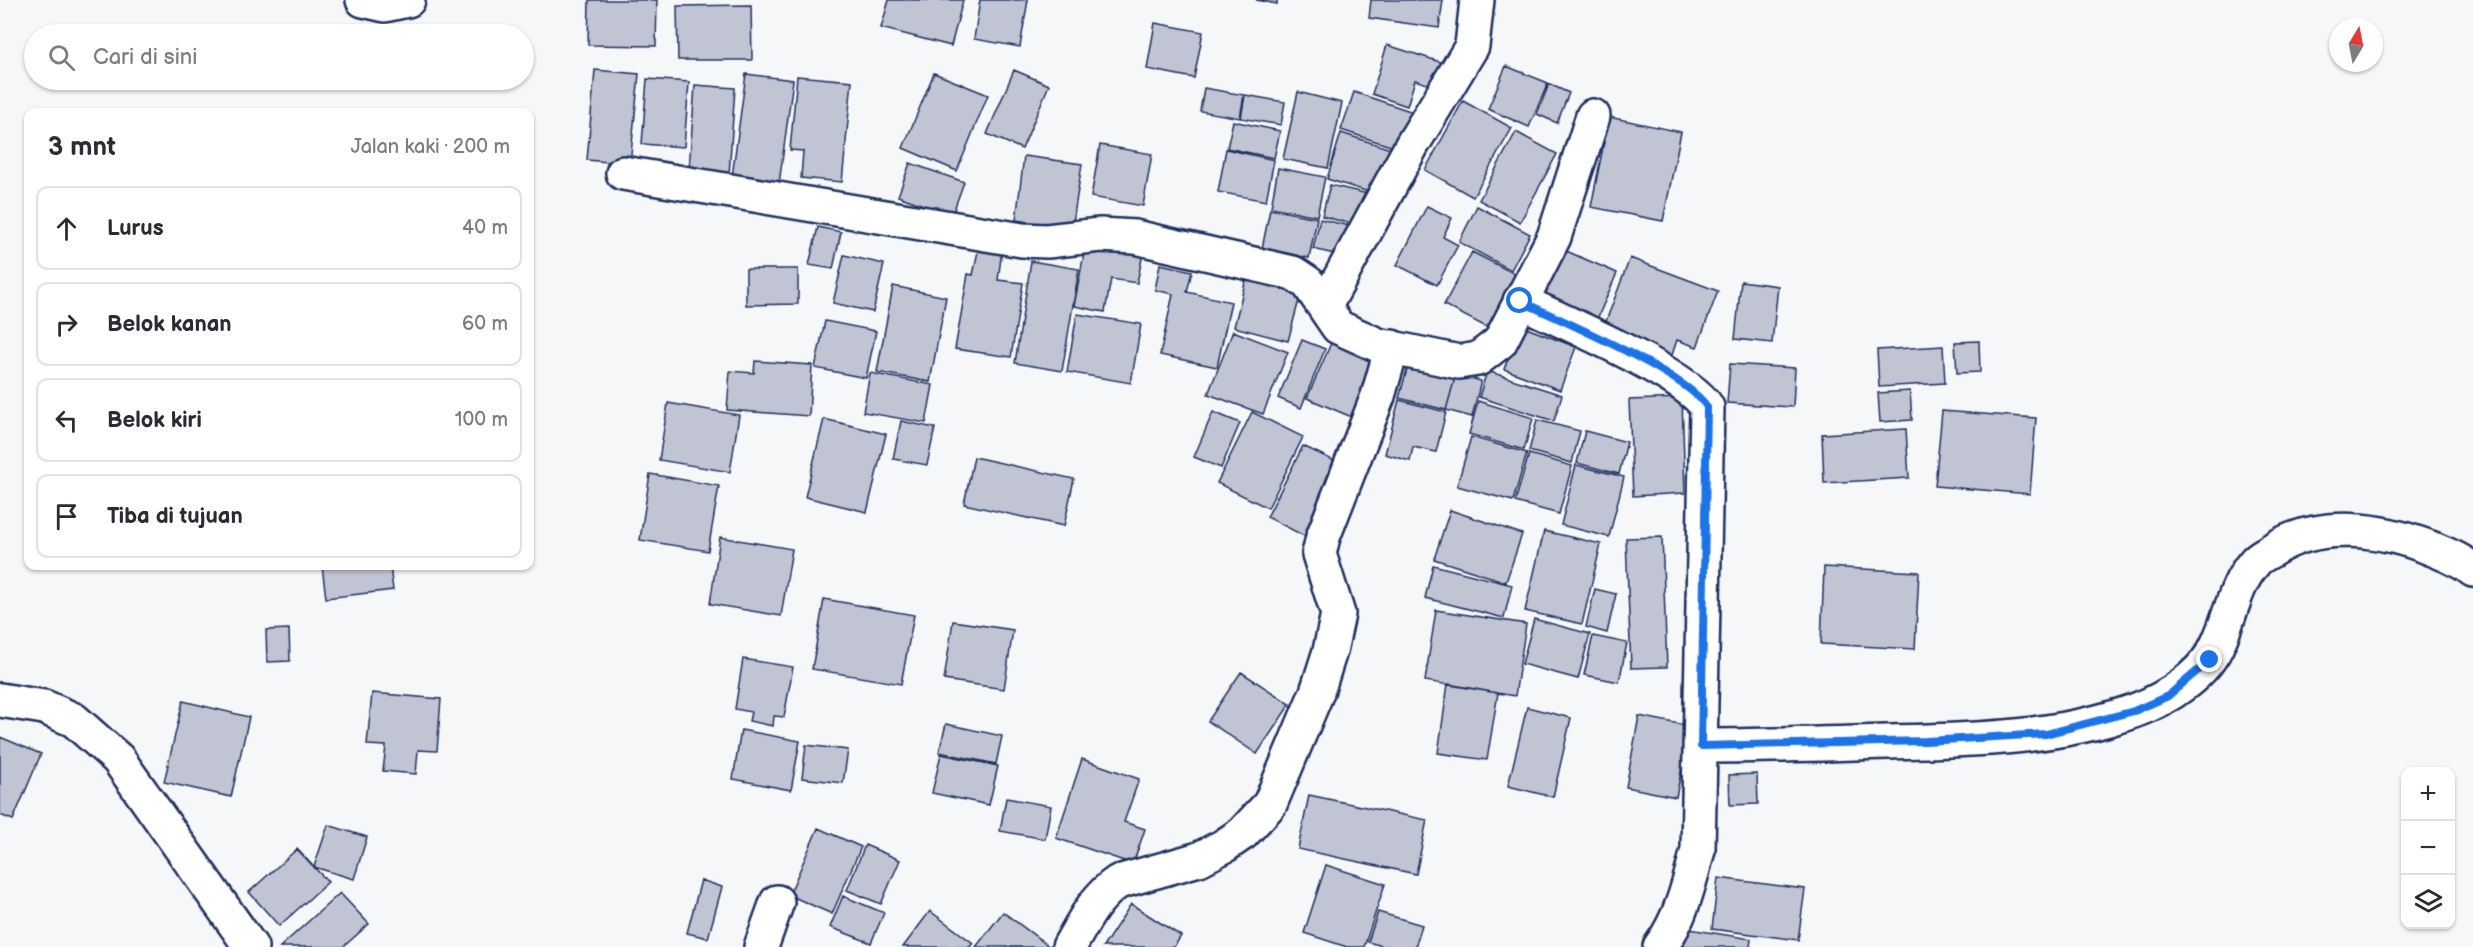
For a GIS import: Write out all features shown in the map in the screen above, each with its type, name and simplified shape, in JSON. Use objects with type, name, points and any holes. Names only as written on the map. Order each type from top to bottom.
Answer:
[{"type":"street","points":[[363,0],[385,5],[408,0]]},
{"type":"street","points":[[1325,306],[1412,146],[1472,46],[1477,0]]},
{"type":"street","points":[[623,173],[1022,240],[1047,241],[1100,235],[1135,237],[1293,273],[1308,283],[1338,327],[1378,345],[1459,362],[1478,359],[1500,342],[1554,237],[1593,116]]},
{"type":"street","points":[[1520,301],[1610,344],[1678,381],[1701,397],[1707,407],[1698,850],[1687,894],[1667,938],[1660,947]]},
{"type":"street","points":[[1069,947],[1100,896],[1108,889],[1118,882],[1199,859],[1224,846],[1243,833],[1270,804],[1317,692],[1330,651],[1338,614],[1319,554],[1323,537],[1378,396],[1392,347]]},
{"type":"street","points":[[1701,746],[1914,742],[2046,734],[2134,711],[2168,696],[2210,660],[2219,642],[2242,578],[2256,561],[2287,540],[2310,534],[2336,530],[2396,535],[2462,562],[2473,570]]},
{"type":"street","points":[[0,700],[44,707],[74,720],[118,759],[251,947]]},
{"type":"street","points":[[762,947],[777,902]]},
{"type":"building","points":[[589,0],[657,0],[656,46],[588,45]]},
{"type":"building","points":[[889,0],[963,0],[951,46],[881,28]]},
{"type":"building","points":[[980,0],[1028,0],[1020,47],[974,39]]},
{"type":"building","points":[[1256,0],[1277,0],[1277,4]]},
{"type":"building","points":[[1371,0],[1443,0],[1439,28],[1369,18]]},
{"type":"building","points":[[751,5],[752,60],[678,60],[677,6]]},
{"type":"building","points":[[1155,23],[1203,32],[1194,78],[1147,69]]},
{"type":"building","points":[[1387,45],[1450,65],[1442,89],[1415,80],[1407,106],[1372,94]]},
{"type":"building","points":[[1506,66],[1548,83],[1529,127],[1488,109]]},
{"type":"building","points":[[595,70],[639,74],[630,164],[587,160]]},
{"type":"building","points":[[1014,70],[1049,85],[1022,149],[987,134]]},
{"type":"building","points":[[934,73],[988,95],[957,171],[903,148]]},
{"type":"building","points":[[746,74],[793,80],[779,184],[732,177]]},
{"type":"building","points":[[797,76],[852,81],[842,182],[801,178],[803,151],[790,150]]},
{"type":"building","points":[[647,79],[689,82],[684,147],[642,144]]},
{"type":"building","points":[[1549,84],[1569,93],[1557,123],[1537,114]]},
{"type":"building","points":[[695,85],[735,88],[729,174],[689,171]]},
{"type":"building","points":[[1204,88],[1244,95],[1240,118],[1200,111]]},
{"type":"building","points":[[1298,92],[1342,103],[1328,168],[1283,159]]},
{"type":"building","points":[[1354,92],[1413,112],[1400,149],[1341,130]]},
{"type":"building","points":[[1245,95],[1285,102],[1281,125],[1241,118]]},
{"type":"building","points":[[1463,101],[1512,128],[1473,197],[1425,170]]},
{"type":"building","points":[[1609,117],[1681,132],[1663,221],[1591,207]]},
{"type":"building","points":[[1233,121],[1280,131],[1274,158],[1227,148]]},
{"type":"building","points":[[1516,132],[1557,154],[1520,222],[1479,200]]},
{"type":"building","points":[[1341,133],[1397,151],[1382,196],[1327,179]]},
{"type":"building","points":[[1100,145],[1152,154],[1143,206],[1091,197]]},
{"type":"building","points":[[1226,149],[1274,160],[1266,201],[1218,192]]},
{"type":"building","points":[[1024,156],[1082,164],[1072,228],[1016,220]]},
{"type":"building","points":[[910,163],[964,182],[952,215],[898,196]]},
{"type":"building","points":[[1278,168],[1325,177],[1317,216],[1271,207]]},
{"type":"building","points":[[1330,185],[1368,194],[1359,226],[1322,216]]},
{"type":"building","points":[[1427,206],[1452,218],[1443,237],[1458,245],[1437,285],[1397,265]]},
{"type":"building","points":[[1477,206],[1530,234],[1511,270],[1459,242]]},
{"type":"building","points":[[1270,209],[1317,218],[1309,258],[1262,249]]},
{"type":"building","points":[[1320,219],[1350,226],[1343,256],[1313,249]]},
{"type":"building","points":[[818,227],[841,232],[833,269],[809,265]]},
{"type":"building","points":[[1086,243],[1143,253],[1137,283],[1111,279],[1105,312],[1074,306]]},
{"type":"building","points":[[979,246],[1002,250],[998,280],[1023,283],[1011,357],[955,349],[968,274],[973,275]]},
{"type":"building","points":[[1564,250],[1617,273],[1595,324],[1542,302]]},
{"type":"building","points":[[1472,252],[1519,276],[1492,330],[1444,305]]},
{"type":"building","points":[[844,255],[884,264],[873,312],[833,303]]},
{"type":"building","points":[[1630,258],[1718,291],[1697,347],[1677,340],[1672,355],[1603,329]]},
{"type":"building","points":[[1031,261],[1079,269],[1062,371],[1015,363]]},
{"type":"building","points":[[1160,264],[1192,271],[1187,292],[1231,302],[1217,367],[1160,355],[1173,294],[1155,290]]},
{"type":"building","points":[[746,269],[798,269],[798,304],[746,305]]},
{"type":"building","points":[[1248,271],[1303,285],[1288,341],[1234,327]]},
{"type":"building","points":[[1741,281],[1778,286],[1772,343],[1735,339]]},
{"type":"building","points":[[893,286],[946,297],[930,382],[877,372]]},
{"type":"building","points":[[1077,314],[1141,324],[1131,383],[1067,372]]},
{"type":"building","points":[[825,321],[876,331],[866,378],[815,368]]},
{"type":"building","points":[[1521,326],[1576,347],[1560,390],[1504,369]]},
{"type":"building","points":[[1233,331],[1288,352],[1263,414],[1208,394]]},
{"type":"building","points":[[1335,334],[1382,355],[1354,418],[1307,398]]},
{"type":"building","points":[[1302,340],[1325,349],[1301,408],[1278,398]]},
{"type":"building","points":[[1979,341],[1980,372],[1957,373],[1955,342]]},
{"type":"building","points":[[1943,346],[1945,383],[1879,387],[1877,350]]},
{"type":"building","points":[[755,361],[812,365],[809,416],[727,410],[730,371],[754,373]]},
{"type":"building","points":[[1409,362],[1456,374],[1446,410],[1399,398]]},
{"type":"building","points":[[1730,364],[1795,368],[1793,407],[1727,403]]},
{"type":"building","points":[[1487,371],[1562,395],[1554,421],[1479,397]]},
{"type":"building","points":[[870,373],[933,385],[926,423],[863,412]]},
{"type":"building","points":[[1456,374],[1481,381],[1472,417],[1446,410]]},
{"type":"building","points":[[1910,391],[1912,420],[1880,422],[1878,393]]},
{"type":"building","points":[[1682,398],[1685,493],[1633,496],[1629,400]]},
{"type":"building","points":[[1399,400],[1446,412],[1436,452],[1413,447],[1410,461],[1385,454]]},
{"type":"building","points":[[1478,401],[1533,418],[1524,450],[1469,434]]},
{"type":"building","points":[[668,403],[739,415],[730,472],[659,460]]},
{"type":"building","points":[[1942,411],[2036,418],[2030,494],[1935,486]]},
{"type":"building","points":[[1213,412],[1240,423],[1221,468],[1194,457]]},
{"type":"building","points":[[1252,412],[1303,437],[1268,508],[1217,483]]},
{"type":"building","points":[[824,419],[886,434],[867,512],[805,497]]},
{"type":"building","points":[[1537,420],[1580,431],[1572,463],[1529,451]]},
{"type":"building","points":[[901,421],[935,428],[927,465],[893,459]]},
{"type":"building","points":[[1906,429],[1909,478],[1824,483],[1822,434]]},
{"type":"building","points":[[1585,431],[1627,442],[1619,474],[1577,463]]},
{"type":"building","points":[[1471,437],[1527,453],[1513,501],[1457,486]]},
{"type":"building","points":[[1303,446],[1337,462],[1323,491],[1337,497],[1314,541],[1267,517]]},
{"type":"building","points":[[1529,454],[1572,466],[1559,514],[1515,502]]},
{"type":"building","points":[[974,457],[1074,479],[1064,526],[964,504]]},
{"type":"building","points":[[1576,465],[1624,477],[1609,537],[1561,525]]},
{"type":"building","points":[[650,474],[719,486],[708,551],[640,540]]},
{"type":"building","points":[[1450,510],[1522,534],[1506,582],[1434,559]]},
{"type":"building","points":[[1544,531],[1601,544],[1582,624],[1525,611]]},
{"type":"building","points":[[720,537],[792,549],[781,616],[710,604]]},
{"type":"building","points":[[1662,537],[1667,667],[1631,668],[1626,538]]},
{"type":"building","points":[[1433,565],[1512,585],[1504,618],[1425,598]]},
{"type":"building","points":[[1824,567],[1919,572],[1915,649],[1821,644]]},
{"type":"building","points":[[322,570],[390,570],[393,590],[326,598]]},
{"type":"building","points":[[1595,589],[1616,594],[1607,633],[1586,627]]},
{"type":"building","points":[[824,599],[914,615],[901,684],[812,669]]},
{"type":"building","points":[[1436,610],[1526,624],[1515,696],[1425,681]]},
{"type":"building","points":[[1534,619],[1590,634],[1578,679],[1522,664]]},
{"type":"building","points":[[953,621],[1013,630],[1004,689],[944,680]]},
{"type":"building","points":[[289,629],[290,661],[267,662],[266,630]]},
{"type":"building","points":[[1593,636],[1627,643],[1619,682],[1584,675]]},
{"type":"building","points":[[743,659],[793,667],[784,717],[774,716],[773,726],[749,721],[751,712],[735,709]]},
{"type":"building","points":[[1241,672],[1290,704],[1257,754],[1208,721]]},
{"type":"building","points":[[1448,684],[1498,693],[1487,760],[1438,753]]},
{"type":"building","points":[[372,693],[441,699],[437,751],[418,750],[416,774],[383,771],[386,746],[367,745]]},
{"type":"building","points":[[183,701],[249,717],[231,797],[164,782]]},
{"type":"building","points":[[1527,707],[1571,718],[1553,797],[1508,786]]},
{"type":"building","points":[[1639,716],[1690,726],[1676,797],[1626,787]]},
{"type":"building","points":[[946,724],[1002,736],[996,764],[939,752]]},
{"type":"building","points":[[741,730],[800,741],[791,790],[733,779]]},
{"type":"building","points":[[0,737],[41,754],[13,820],[0,815]]},
{"type":"building","points":[[806,745],[848,750],[843,783],[802,778]]},
{"type":"building","points":[[941,754],[998,766],[989,805],[932,793]]},
{"type":"building","points":[[1082,759],[1139,779],[1124,822],[1145,829],[1133,864],[1056,838]]},
{"type":"building","points":[[1757,774],[1758,804],[1730,805],[1729,775]]},
{"type":"building","points":[[1309,795],[1427,820],[1416,874],[1298,849]]},
{"type":"building","points":[[1006,798],[1051,806],[1045,839],[1000,831]]},
{"type":"building","points":[[328,825],[367,837],[354,879],[314,867]]},
{"type":"building","points":[[818,828],[861,847],[832,914],[789,895]]},
{"type":"building","points":[[865,845],[900,860],[881,904],[847,890]]},
{"type":"building","points":[[297,849],[328,882],[279,926],[249,892]]},
{"type":"building","points":[[1326,865],[1385,884],[1364,947],[1347,947],[1304,933]]},
{"type":"building","points":[[1718,878],[1805,889],[1798,940],[1712,929]]},
{"type":"building","points":[[701,880],[722,887],[708,938],[687,933]]},
{"type":"building","points":[[340,893],[369,924],[343,947],[280,947]]},
{"type":"building","points":[[843,896],[884,913],[871,943],[830,927]]},
{"type":"building","points":[[1131,904],[1181,936],[1174,947],[1103,947]]},
{"type":"building","points":[[930,911],[973,943],[970,947],[903,947]]},
{"type":"building","points":[[1003,912],[1050,947],[976,947]]},
{"type":"building","points":[[1378,912],[1422,925],[1415,947],[1386,947],[1368,942]]},
{"type":"building","points":[[1683,928],[1751,939],[1750,947],[1680,947]]},
{"type":"route","points":[[1520,301],[1610,344],[1678,381],[1701,397],[1707,407],[1701,746],[1926,741],[2046,734],[2134,711],[2168,696],[2210,660]]}]
